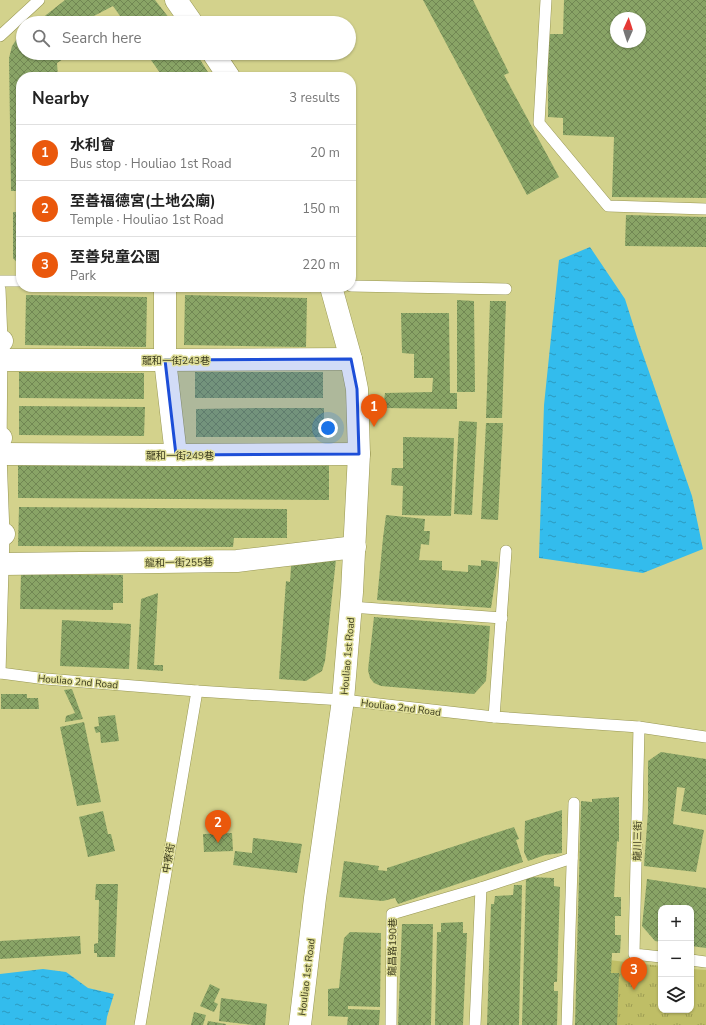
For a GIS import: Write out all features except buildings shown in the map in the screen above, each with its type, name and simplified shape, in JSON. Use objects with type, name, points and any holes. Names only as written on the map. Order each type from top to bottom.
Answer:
[{"type":"street","points":[[176,0],[187,16]]},
{"type":"street","points":[[218,60],[226,72]]},
{"type":"street","points":[[165,292],[165,360],[176,455]]},
{"type":"street","name":"Houliao 1st Road","points":[[300,1025],[315,898],[343,700],[355,547],[359,454],[356,389],[350,359],[332,292]]},
{"type":"street","name":"龍和一街243巷","points":[[1,347],[165,360],[350,359]]},
{"type":"street","name":"龍和一街249巷","points":[[0,443],[176,455],[359,454]]},
{"type":"street","name":"龍和一街255巷","points":[[3,564],[237,561],[355,547]]},
{"type":"lane","points":[[22,16],[39,0]]},
{"type":"lane","points":[[546,0],[539,123],[608,206],[706,209]]},
{"type":"lane","points":[[0,36],[16,21]]},
{"type":"lane","points":[[0,281],[16,281]]},
{"type":"lane","points":[[356,286],[506,289]]},
{"type":"lane","points":[[0,289],[0,443],[3,564],[0,673]]},
{"type":"lane","points":[[494,717],[506,551]]},
{"type":"lane","points":[[351,607],[502,618]]},
{"type":"lane","name":"Houliao 2nd Road","points":[[0,673],[46,679],[343,700],[494,717],[639,727],[706,737]]},
{"type":"lane","name":"中寮街","points":[[140,1025],[197,690]]},
{"type":"lane","name":"龍川三街","points":[[639,727],[634,954],[658,957]]},
{"type":"lane","points":[[567,1025],[574,803]]},
{"type":"lane","name":"龍昌路190巷","points":[[391,1025],[392,914],[481,888],[572,858]]},
{"type":"lane","points":[[475,1025],[481,888]]},
{"type":"lane","points":[[694,960],[706,962]]},
{"type":"highlighted area","points":[[351,359],[357,389],[359,454],[176,455],[165,360]]},
{"type":"green space","points":[[609,960],[658,966],[658,1013],[694,1013],[694,969],[706,970],[706,1025],[606,1025]]},
{"type":"water","points":[[590,247],[625,299],[692,496],[703,549],[643,573],[539,558],[544,405],[559,260]]},
{"type":"water","points":[[43,969],[66,972],[88,988],[114,994],[106,1025],[0,1025],[0,974]]},
{"type":"place","name":"水利會","points":[[374,427]]},
{"type":"place","name":"至善福德宮(土地公廟)","points":[[218,843]]},
{"type":"place","name":"至善兒童公園","points":[[634,990]]}]
